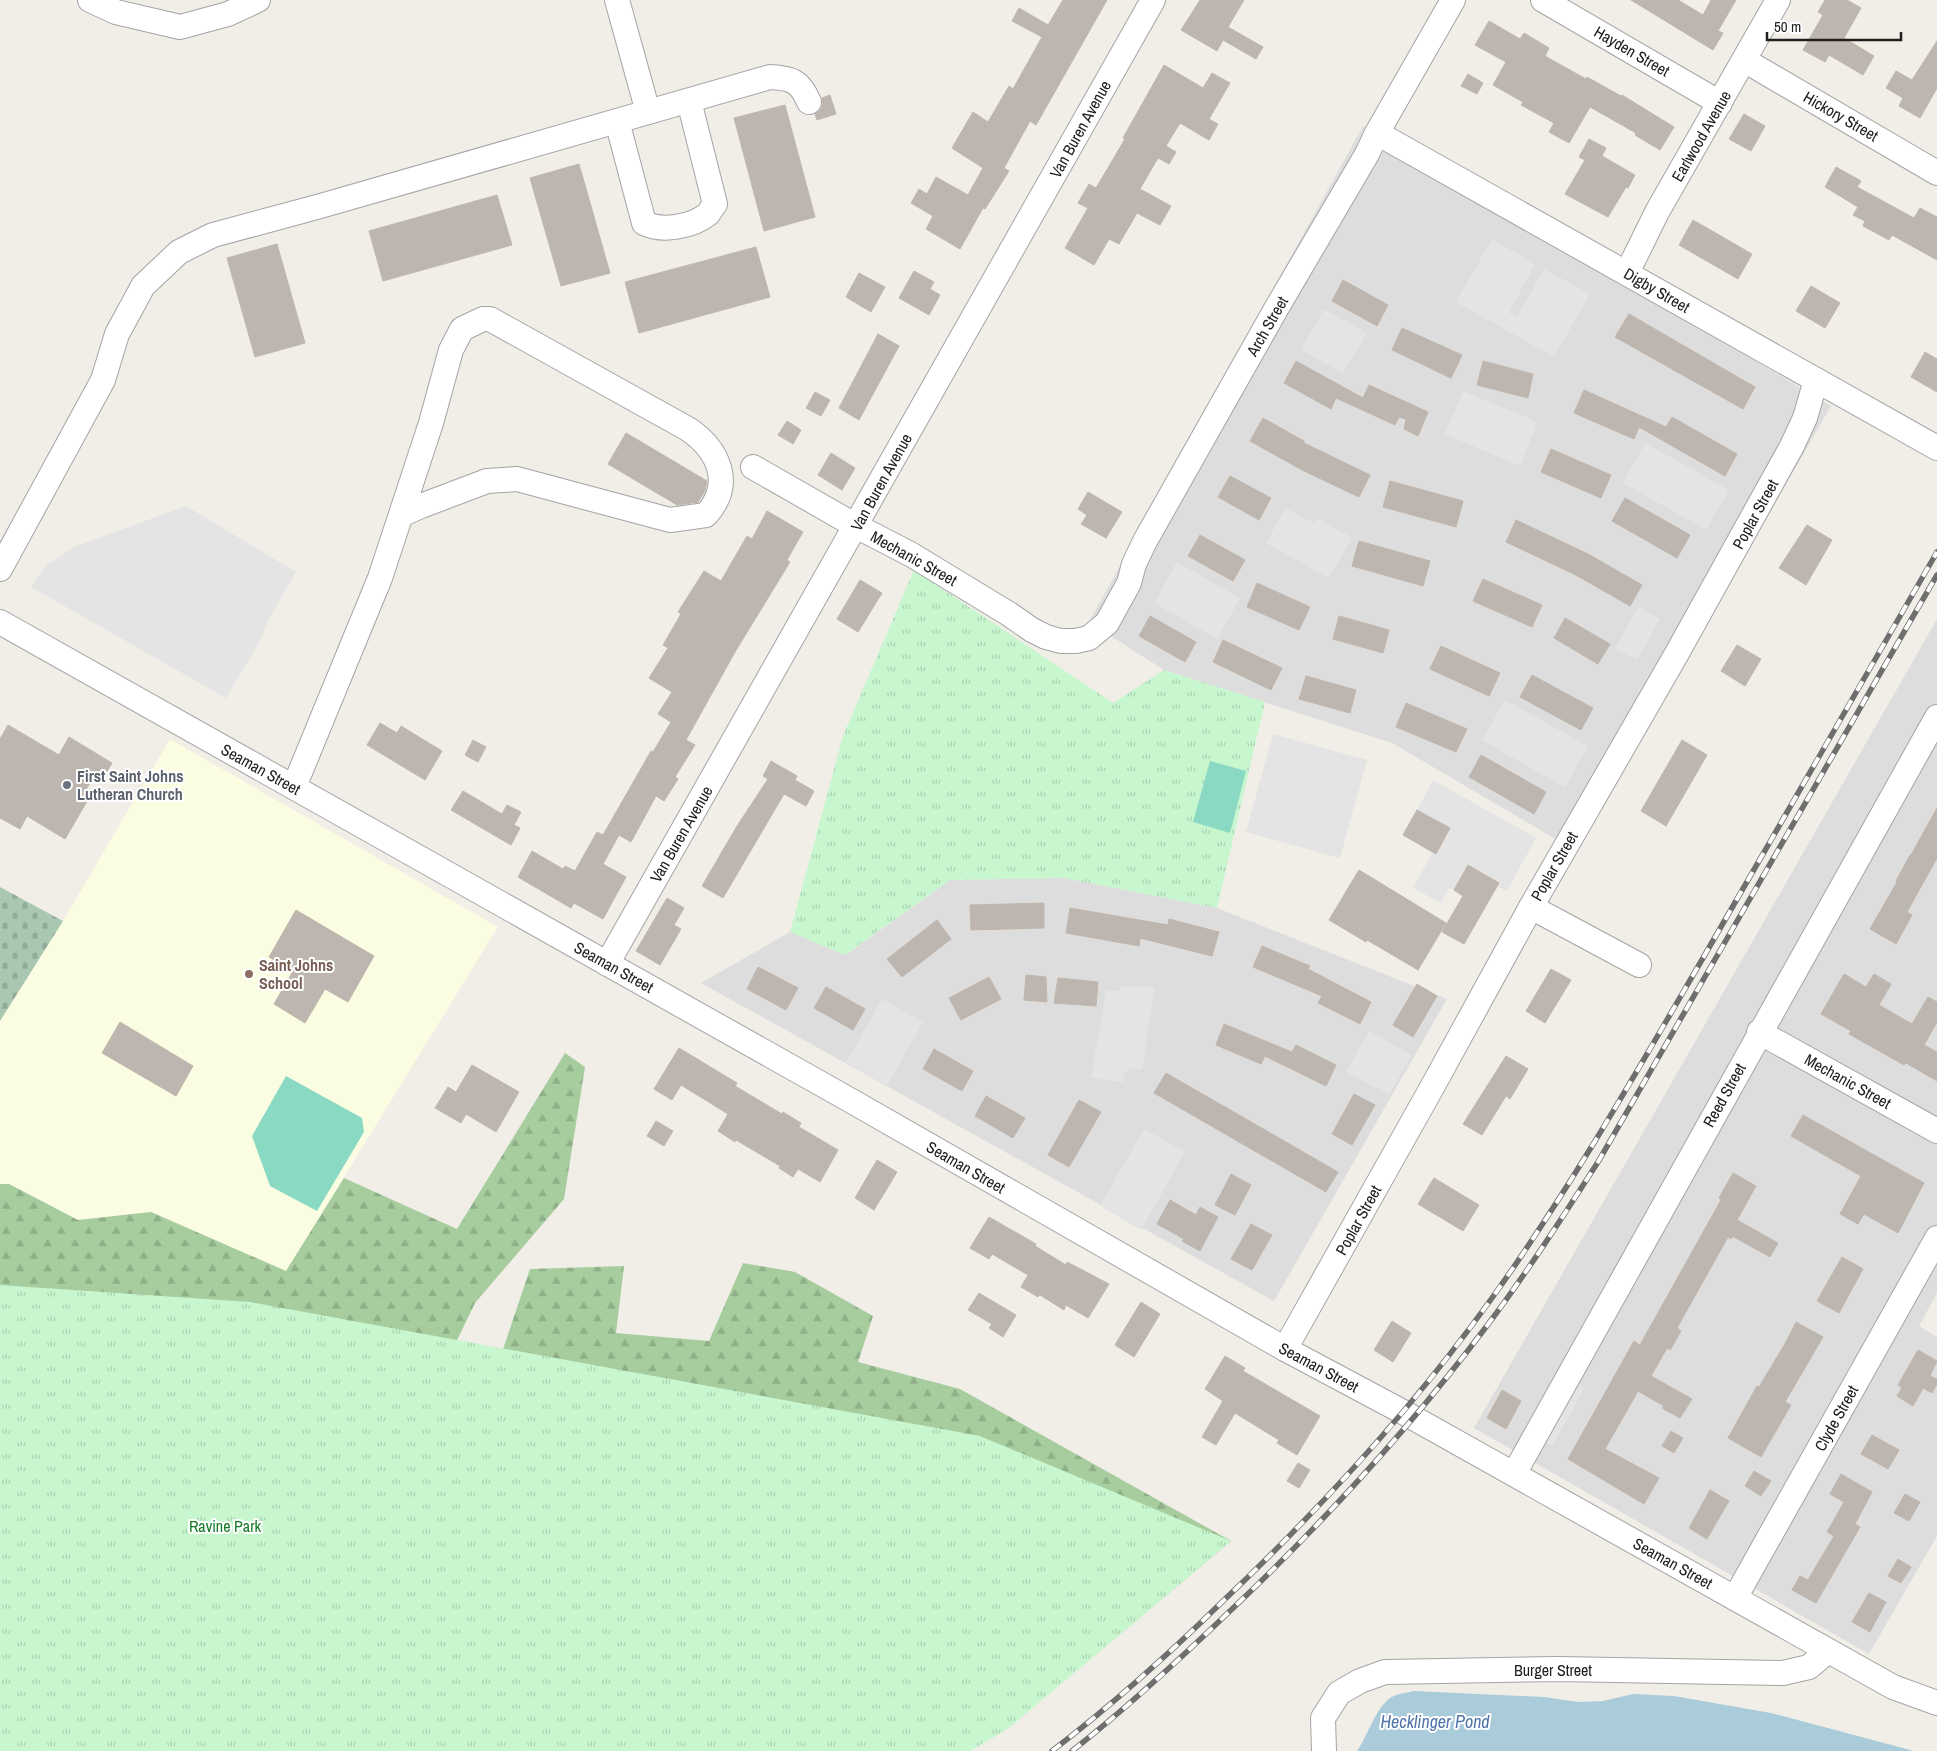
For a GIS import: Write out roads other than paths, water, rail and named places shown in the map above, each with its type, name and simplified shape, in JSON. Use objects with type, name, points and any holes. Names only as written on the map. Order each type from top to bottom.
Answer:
[{"type":"street","points":[[90,0],[116,12],[180,27],[228,14],[258,0]]},
{"type":"street","points":[[617,0],[648,112]]},
{"type":"street","name":"Van Buren Avenue","points":[[608,964],[1153,0]]},
{"type":"street","name":"Arch Street","points":[[1076,641],[1088,638],[1099,630],[1108,622],[1114,612],[1129,584],[1134,564],[1145,541],[1453,0]]},
{"type":"street","name":"Hayden Street","points":[[1544,0],[1720,102]]},
{"type":"street","name":"Earlwood Avenue","points":[[1627,273],[1657,212],[1778,0]]},
{"type":"street","name":"Hickory Street","points":[[1744,60],[1937,172]]},
{"type":"street","points":[[0,568],[103,380],[117,334],[142,286],[179,252],[213,235],[617,122],[770,77],[786,78],[802,87],[809,102]]},
{"type":"street","points":[[617,122],[644,223],[653,227],[688,225],[708,214],[715,204],[689,101]]},
{"type":"street","name":"Digby Street","points":[[1376,133],[1937,448]]},
{"type":"street","points":[[294,787],[380,578],[431,423],[451,350],[462,329],[483,319],[490,319],[699,436],[718,462],[722,489],[715,505],[706,515],[670,520],[517,479],[487,481],[401,515]]},
{"type":"street","name":"Poplar Street","points":[[1285,1349],[1531,907],[1676,655],[1792,446],[1805,418],[1816,380]]},
{"type":"street","name":"Mechanic Street","points":[[753,467],[856,526],[912,555],[1032,630],[1046,637],[1061,641],[1076,641]]},
{"type":"street","name":"Seaman Street","points":[[0,622],[848,1099],[1285,1349],[1403,1412],[1893,1687],[1937,1703]]},
{"type":"street","name":"Reed Street","points":[[1514,1474],[1759,1032],[1937,717]]},
{"type":"street","points":[[1531,907],[1639,965]]},
{"type":"street","name":"Mechanic Street","points":[[1759,1032],[1937,1131]]},
{"type":"street","name":"Clyde Street","points":[[1735,1598],[1937,1238]]},
{"type":"street","name":"Burger Street","points":[[1324,1751],[1324,1718],[1339,1693],[1360,1681],[1385,1672],[1559,1669],[1783,1673],[1809,1667],[1828,1651]]},
{"type":"water","name":"Hecklinger Pond","points":[[1413,1691],[1544,1697],[1578,1702],[1603,1701],[1633,1694],[1674,1696],[1771,1713],[1914,1751],[1357,1751],[1383,1705],[1394,1696]]},
{"type":"railway","points":[[1052,1751],[1118,1698],[1202,1622],[1295,1530],[1365,1456],[1462,1339],[1521,1257],[1627,1087],[1937,552]]},
{"type":"railway","points":[[1072,1751],[1172,1665],[1265,1578],[1332,1509],[1427,1402],[1501,1307],[1544,1246],[1598,1162],[1937,575]]},
{"type":"place","name":"First Saint Johns Lutheran Church","points":[[67,785]]},
{"type":"place","name":"Saint Johns School","points":[[249,974]]},
{"type":"park label","name":"Ravine Park","points":[[225,1526]]}]
